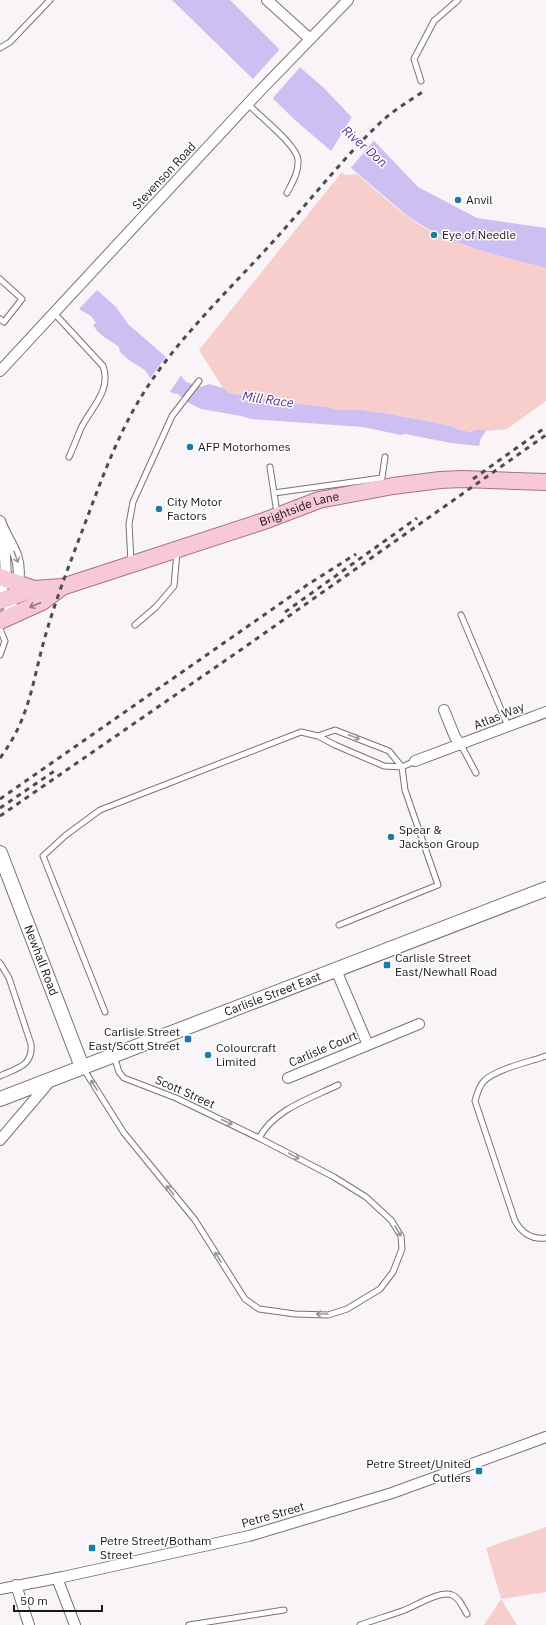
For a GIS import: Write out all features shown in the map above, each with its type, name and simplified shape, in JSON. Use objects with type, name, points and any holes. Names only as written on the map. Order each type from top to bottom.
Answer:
[{"type":"main road","name":"Brightside Lane","points":[[10,588],[62,587],[277,516],[319,500],[418,482],[462,479],[546,482]]},
{"type":"main road","name":"Brightside Lane","points":[[2,623],[42,602],[62,587]]},
{"type":"main road","name":"Newhall Road","points":[[0,853],[82,1067]]},
{"type":"main road","name":"Carlisle Street East","points":[[0,1099],[546,889]]},
{"type":"street","points":[[267,0],[310,38]]},
{"type":"street","name":"Stevenson Road","points":[[0,371],[300,48],[348,0]]},
{"type":"street","points":[[0,522],[4,533],[10,588],[2,623]]},
{"type":"street","points":[[444,710],[455,737],[461,745]]},
{"type":"street","name":"Atlas Way","points":[[415,761],[546,712]]},
{"type":"street","name":"Carlisle Court","points":[[336,970],[368,1045]]},
{"type":"street","name":"Carlisle Court","points":[[288,1078],[420,1024]]},
{"type":"street","points":[[0,1140],[51,1080]]},
{"type":"street","name":"Petre Street","points":[[0,1589],[58,1578],[249,1536],[392,1493],[546,1437]]},
{"type":"street","points":[[58,1578],[75,1625]]},
{"type":"street","points":[[16,1585],[29,1625]]},
{"type":"lane","points":[[0,48],[10,42],[50,0]]},
{"type":"lane","points":[[421,81],[414,59],[434,21],[458,0]]},
{"type":"lane","points":[[248,104],[293,148],[298,158],[297,169],[287,193]]},
{"type":"lane","points":[[0,279],[22,299],[4,322],[0,319]]},
{"type":"lane","points":[[54,314],[103,366],[106,375],[101,396],[82,428],[69,457]]},
{"type":"lane","points":[[131,564],[129,524],[133,502],[167,426],[179,407],[199,381]]},
{"type":"lane","points":[[274,493],[382,478],[385,457]]},
{"type":"lane","points":[[270,467],[277,516]]},
{"type":"lane","points":[[135,625],[156,607],[174,586],[177,549]]},
{"type":"lane","points":[[461,614],[508,726]]},
{"type":"lane","points":[[0,655],[5,641],[2,623]]},
{"type":"lane","points":[[318,736],[336,730],[389,751],[402,767],[405,790],[438,885],[338,925]]},
{"type":"lane","points":[[105,1012],[43,856],[66,835],[100,810],[301,732],[318,736],[334,745],[384,766],[402,767],[415,761]]},
{"type":"lane","points":[[461,745],[476,773]]},
{"type":"lane","points":[[0,963],[10,978],[31,1044],[31,1053],[26,1063],[0,1076]]},
{"type":"lane","name":"Scott Street","points":[[82,1067],[124,1133],[195,1220],[245,1299],[259,1309],[295,1314],[328,1315],[347,1309],[380,1289],[393,1272],[402,1249],[402,1236],[391,1220],[366,1197],[259,1138],[176,1098],[124,1078],[119,1072],[113,1055]]},
{"type":"lane","points":[[546,1056],[492,1075],[483,1081],[477,1092],[475,1101],[515,1221],[520,1230],[529,1236],[538,1240],[546,1238]]},
{"type":"lane","points":[[259,1138],[266,1126],[279,1114],[338,1085]]},
{"type":"lane","points":[[360,1625],[447,1594],[453,1595],[459,1600],[467,1614]]},
{"type":"lane","points":[[189,1625],[284,1610]]},
{"type":"shaded area","points":[[342,172],[345,175],[357,174],[398,209],[431,232],[481,251],[546,268],[546,401],[507,429],[486,431],[478,429],[470,432],[443,424],[408,417],[362,410],[333,409],[329,407],[289,403],[229,393],[223,388],[199,350]]},
{"type":"shaded area","points":[[546,1527],[546,1592],[501,1599],[486,1548]]},
{"type":"shaded area","points":[[501,1599],[517,1625],[484,1625]]},
{"type":"water","name":"River Don","points":[[172,0],[230,0],[279,49],[324,88],[418,187],[477,218],[546,228],[546,268],[472,248],[437,234],[405,214],[296,121]]},
{"type":"water","points":[[97,290],[116,307],[128,324],[166,357],[186,382],[201,387],[209,384],[223,388],[229,393],[289,403],[329,407],[341,410],[362,410],[432,422],[470,432],[478,429],[486,431],[481,438],[479,446],[451,443],[405,434],[401,435],[363,427],[251,419],[201,409],[187,402],[178,394],[172,393],[151,379],[145,370],[130,361],[120,352],[119,347],[95,329],[93,325],[96,323],[91,316],[79,309]]},
{"type":"pier","points":[[281,48],[302,65],[271,100],[251,81]]},
{"type":"pier","points":[[353,115],[376,138],[349,170],[330,153]]},
{"type":"pier","points":[[167,355],[182,374],[169,393],[149,380]]},
{"type":"railway","points":[[0,758],[18,729],[24,714],[45,637],[67,572],[103,477],[119,439],[137,403],[163,364],[214,304],[298,214],[332,173],[368,134],[386,118],[424,91]]},
{"type":"railway","points":[[473,479],[546,427]]},
{"type":"railway","points":[[0,816],[242,649],[546,435]]},
{"type":"railway","points":[[285,612],[417,518]]},
{"type":"railway","points":[[0,799],[307,585],[356,554]]},
{"type":"railway","points":[[0,808],[56,770]]},
{"type":"place","name":"Anvil","points":[[458,200]]},
{"type":"place","name":"Eye of Needle","points":[[434,235]]},
{"type":"place","name":"AFP Motorhomes","points":[[190,447]]},
{"type":"place","name":"City Motor Factors","points":[[159,509]]},
{"type":"place","name":"Spear & Jackson Group","points":[[391,837]]},
{"type":"place","name":"Carlisle Street East/Newhall Road","points":[[387,965]]},
{"type":"place","name":"Carlisle Street East/Scott Street","points":[[188,1039]]},
{"type":"place","name":"Colourcraft Limited","points":[[208,1055]]},
{"type":"place","name":"Petre Street/United Cutlers","points":[[479,1471]]},
{"type":"place","name":"Petre Street/Botham Street","points":[[92,1548]]},
{"type":"water label","name":"Mill Race","points":[[268,399]]}]
